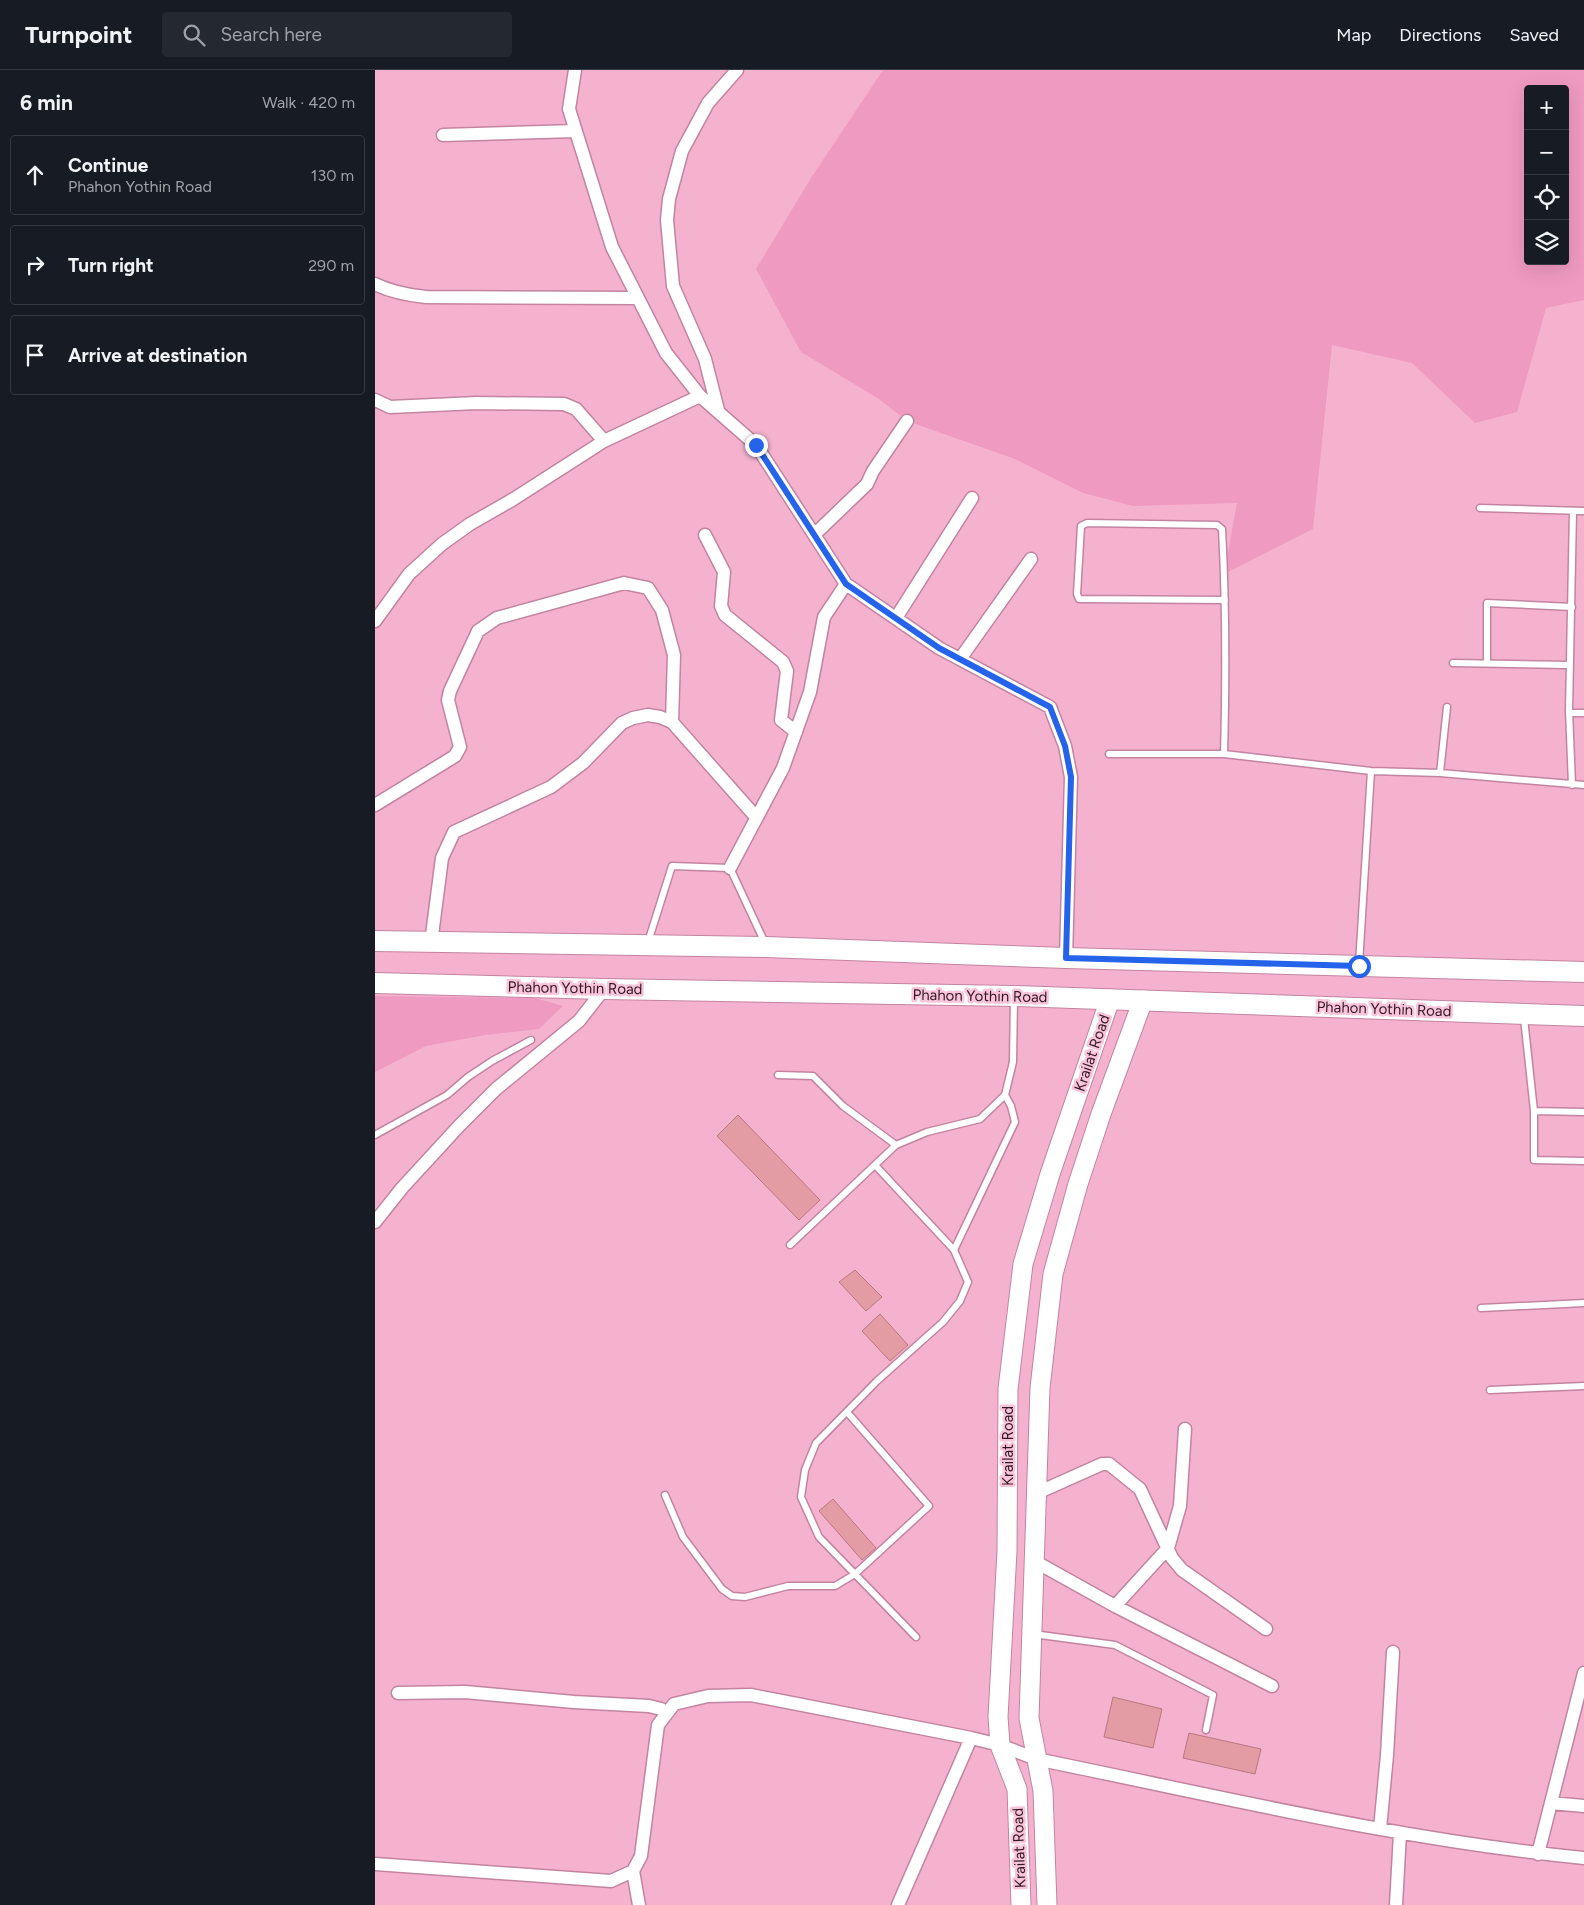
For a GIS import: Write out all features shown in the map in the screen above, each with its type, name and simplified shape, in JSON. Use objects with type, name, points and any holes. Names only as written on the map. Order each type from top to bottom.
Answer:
[{"type":"main road","points":[[375,941],[767,947],[1066,958],[1584,972]]},
{"type":"main road","name":"Phahon Yothin Road","points":[[375,983],[1014,996],[1584,1016]]},
{"type":"main road","name":"Krailat Road","points":[[1021,1905],[1017,1789],[1000,1745],[998,1717],[1007,1551],[1008,1389],[1023,1264],[1050,1174],[1110,999]]},
{"type":"main road","name":"Krailat Road","points":[[1047,1905],[1043,1791],[1029,1718],[1040,1388],[1053,1274],[1078,1184],[1143,1000]]},
{"type":"street","points":[[575,70],[569,109],[612,248],[666,353],[701,396],[756,445],[846,584],[939,648],[1050,707],[1065,746],[1071,777],[1066,958]]},
{"type":"street","points":[[718,410],[705,359],[673,286],[667,220],[669,199],[682,151],[708,103],[737,70]]},
{"type":"street","points":[[443,134],[575,131]]},
{"type":"street","points":[[375,284],[387,290],[425,297],[638,298]]},
{"type":"street","points":[[375,621],[409,574],[442,544],[470,524],[512,500],[604,441],[701,396]]},
{"type":"street","points":[[375,400],[390,407],[564,404],[576,409],[604,441]]},
{"type":"street","points":[[815,534],[867,484],[873,471],[907,421]]},
{"type":"street","points":[[896,618],[972,498]]},
{"type":"street","points":[[705,535],[724,572],[721,606],[725,615],[783,662],[787,671],[781,720],[796,732]]},
{"type":"street","points":[[960,659],[1031,559]]},
{"type":"street","points":[[375,805],[455,756],[460,747],[448,700],[450,691],[478,631],[497,618],[543,605],[624,583],[648,588],[662,610],[674,654],[672,722]]},
{"type":"street","points":[[730,868],[783,768],[810,692],[825,617],[846,584]]},
{"type":"street","points":[[431,943],[442,858],[454,832],[551,787],[583,763],[623,723],[633,718],[648,715],[672,722],[756,816]]},
{"type":"street","points":[[375,1222],[402,1188],[465,1120],[496,1089],[579,1021],[604,989]]},
{"type":"street","points":[[1115,1606],[1168,1548],[1179,1506],[1185,1429]]},
{"type":"street","points":[[1037,1493],[1102,1464],[1109,1464],[1140,1489],[1173,1558],[1182,1570],[1266,1629]]},
{"type":"street","points":[[1035,1562],[1115,1606],[1272,1686]]},
{"type":"street","points":[[1380,1829],[1387,1755],[1393,1652]]},
{"type":"street","points":[[1538,1854],[1551,1803],[1579,1717],[1584,1673]]},
{"type":"street","points":[[398,1693],[492,1693],[574,1702],[649,1706],[661,1709],[667,1713]]},
{"type":"street","points":[[375,1864],[611,1881],[633,1871],[641,1856],[657,1725],[674,1704],[709,1696],[751,1694],[971,1738],[1000,1745],[1036,1759],[1400,1833],[1538,1854],[1584,1858]]},
{"type":"street","points":[[898,1905],[971,1738]]},
{"type":"street","points":[[1551,1803],[1584,1806]]},
{"type":"street","points":[[1396,1905],[1400,1833]]},
{"type":"street","points":[[633,1871],[639,1905]]},
{"type":"lane","points":[[1480,508],[1584,511]]},
{"type":"lane","points":[[1572,785],[1569,665],[1573,511]]},
{"type":"lane","points":[[1224,754],[1226,655],[1225,600],[1222,529],[1217,525],[1087,523],[1081,526],[1077,594],[1079,599],[1225,600]]},
{"type":"lane","points":[[1487,663],[1487,603],[1572,607]]},
{"type":"lane","points":[[1453,663],[1569,665]]},
{"type":"lane","points":[[1440,773],[1447,707]]},
{"type":"lane","points":[[1569,713],[1584,713]]},
{"type":"lane","points":[[1109,754],[1224,754],[1371,771],[1440,773],[1584,785]]},
{"type":"lane","points":[[1359,966],[1371,771]]},
{"type":"lane","points":[[647,945],[672,866],[730,868],[767,947]]},
{"type":"lane","points":[[790,1245],[896,1145],[927,1132],[980,1119],[1005,1095],[1013,1062],[1014,996]]},
{"type":"lane","points":[[1524,1014],[1534,1111],[1534,1160],[1584,1161]]},
{"type":"lane","points":[[375,1135],[447,1095],[484,1066],[531,1040]]},
{"type":"lane","points":[[778,1075],[813,1076],[843,1106],[896,1145]]},
{"type":"lane","points":[[954,1250],[1015,1122],[1011,1106],[1005,1095]]},
{"type":"lane","points":[[1534,1111],[1584,1112]]},
{"type":"lane","points":[[875,1165],[954,1250],[968,1282],[960,1301],[943,1322],[877,1381],[816,1443],[805,1470],[801,1497],[819,1537],[916,1637]]},
{"type":"lane","points":[[1481,1308],[1584,1303]]},
{"type":"lane","points":[[1490,1390],[1584,1386]]},
{"type":"lane","points":[[665,1494],[683,1537],[722,1589],[732,1596],[745,1597],[788,1586],[835,1586],[855,1574],[929,1506],[847,1412]]},
{"type":"lane","points":[[1033,1634],[1115,1646],[1213,1695],[1206,1730]]},
{"type":"shaded area","points":[[883,70],[1584,70],[1584,300],[1546,308],[1517,412],[1475,423],[1412,363],[1332,345],[1313,529],[1224,574],[1237,503],[1133,506],[1083,493],[1015,459],[907,421],[879,399],[801,352],[756,269],[811,178]]},
{"type":"shaded area","points":[[375,996],[535,998],[563,1006],[539,1029],[485,1035],[426,1046],[375,1072]]},
{"type":"building","points":[[738,1115],[820,1200],[799,1220],[717,1136]]},
{"type":"building","points":[[855,1270],[882,1297],[866,1311],[839,1282]]},
{"type":"building","points":[[880,1314],[908,1345],[890,1361],[862,1331]]},
{"type":"building","points":[[833,1499],[876,1548],[862,1560],[819,1511]]},
{"type":"building","points":[[1113,1697],[1162,1709],[1153,1748],[1104,1737]]},
{"type":"building","points":[[1189,1733],[1261,1749],[1255,1774],[1183,1758]]},
{"type":"route","points":[[756,445],[846,584],[939,648],[1050,707],[1065,746],[1071,777],[1066,958],[1359,966]]}]
